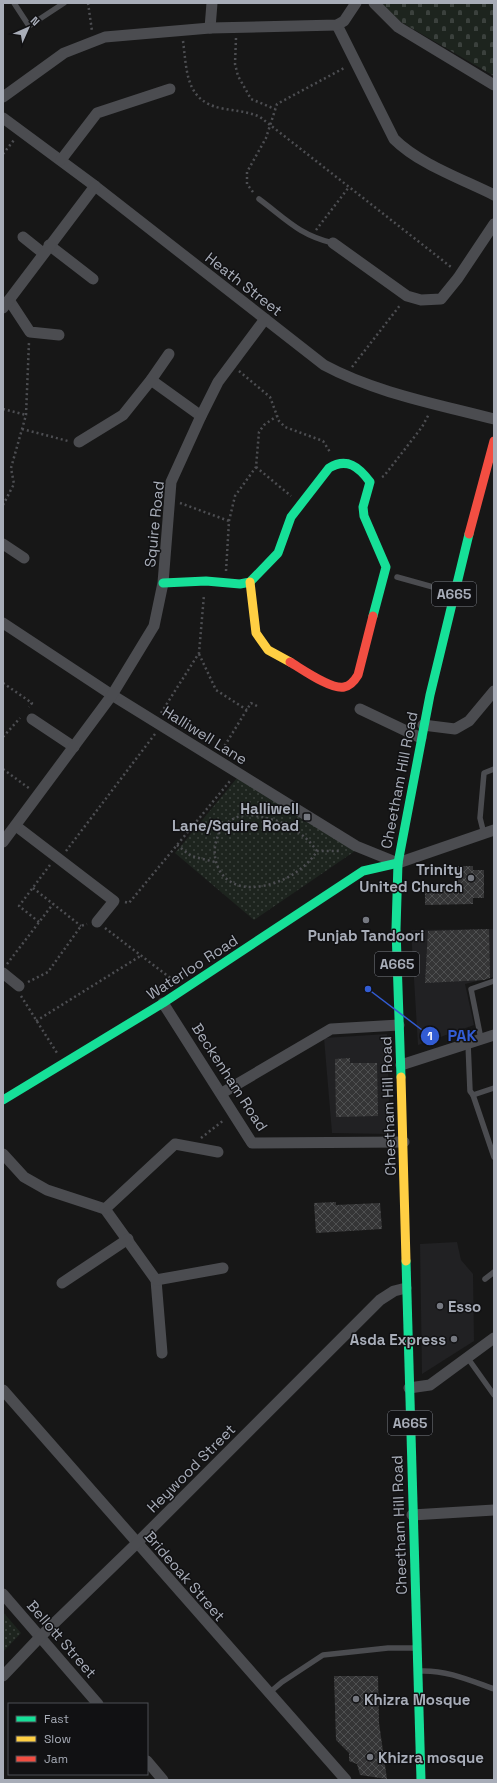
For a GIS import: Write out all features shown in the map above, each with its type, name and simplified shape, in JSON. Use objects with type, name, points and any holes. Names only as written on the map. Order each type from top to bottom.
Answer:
[{"type":"main road","name":"Cheetham Hill Road","points":[[422,1780],[412,1515],[404,1142],[396,929],[398,863],[423,725],[479,493],[494,441]]},
{"type":"main road","points":[[163,583],[206,580],[240,584],[250,582],[278,553],[284,530],[301,504],[329,468],[337,462],[352,465],[365,474],[370,482],[363,507],[364,516],[384,560],[385,574],[358,675],[353,682],[345,687],[331,685],[268,650],[256,633],[250,582]]},
{"type":"main road","name":"Waterloo Road","points":[[3,1100],[163,1003],[363,871],[398,863]]},
{"type":"street","points":[[210,28],[212,3]]},
{"type":"street","points":[[3,96],[64,54],[105,37],[210,28],[337,25],[344,22],[356,3]]},
{"type":"street","points":[[374,3],[398,27],[494,85]]},
{"type":"street","points":[[337,25],[394,139],[404,149],[494,195]]},
{"type":"street","points":[[61,160],[97,113],[170,89]]},
{"type":"street","name":"Heath Street","points":[[3,118],[95,186],[324,365],[344,376],[435,404],[494,419]]},
{"type":"street","points":[[59,335],[30,332],[6,304],[95,186]]},
{"type":"street","points":[[333,243],[407,296],[421,300],[441,299],[494,224]]},
{"type":"street","points":[[23,237],[46,249],[93,279]]},
{"type":"street","name":"Squire Road","points":[[3,842],[112,695],[154,626],[163,583],[171,482],[200,416],[218,382],[264,319]]},
{"type":"street","points":[[79,442],[123,415],[151,380],[169,354]]},
{"type":"street","points":[[151,380],[200,416]]},
{"type":"street","points":[[3,544],[24,558]]},
{"type":"street","name":"Halliwell Lane","points":[[4,626],[158,724],[356,846],[398,863]]},
{"type":"street","points":[[423,725],[455,729],[469,721],[494,691]]},
{"type":"street","points":[[360,709],[421,738]]},
{"type":"street","points":[[27,717],[74,747]]},
{"type":"street","points":[[16,826],[114,901],[97,922]]},
{"type":"street","points":[[398,863],[489,832]]},
{"type":"street","points":[[3,974],[19,986]]},
{"type":"street","name":"Beckenham Road","points":[[163,1003],[234,1112],[252,1143],[404,1142]]},
{"type":"street","points":[[222,1094],[331,1029],[399,1025]]},
{"type":"street","points":[[401,1065],[494,1035]]},
{"type":"street","points":[[105,1209],[175,1144],[218,1152]]},
{"type":"street","points":[[3,1154],[24,1177],[47,1190],[105,1209],[156,1280],[162,1353]]},
{"type":"street","points":[[62,1283],[128,1239]]},
{"type":"street","points":[[156,1280],[223,1268]]},
{"type":"street","name":"Heywood Street","points":[[3,1676],[41,1636],[137,1543],[380,1300],[394,1291],[406,1288]]},
{"type":"street","points":[[409,1388],[427,1387],[494,1338]]},
{"type":"street","name":"Brideoak Street","points":[[3,1390],[346,1780]]},
{"type":"street","points":[[412,1515],[494,1510]]},
{"type":"street","name":"Bellott Street","points":[[3,1594],[41,1636],[97,1703]]},
{"type":"street","points":[[148,1762],[163,1780]]},
{"type":"lane","points":[[14,3],[28,26],[64,3]]},
{"type":"lane","points":[[259,199],[298,230],[333,243]]},
{"type":"lane","points":[[397,578],[455,593]]},
{"type":"lane","points":[[489,832],[480,818],[484,773],[494,769]]},
{"type":"lane","points":[[481,1039],[471,989],[494,982]]},
{"type":"lane","points":[[468,1043],[470,1091],[473,1095],[494,1157]]},
{"type":"lane","points":[[473,1095],[494,1088]]},
{"type":"lane","points":[[485,1279],[494,1272]]},
{"type":"lane","points":[[467,1357],[494,1395]]},
{"type":"lane","points":[[269,1694],[282,1682],[323,1655],[388,1648],[417,1647]]},
{"type":"lane","points":[[418,1671],[437,1670],[451,1673],[494,1689]]},
{"type":"path","points":[[88,3],[94,41]]},
{"type":"path","points":[[237,27],[235,64],[238,76],[251,99],[275,109]]},
{"type":"path","points":[[182,30],[189,83],[192,90],[205,104],[250,113],[260,117],[460,274]]},
{"type":"path","points":[[259,199],[247,184],[247,172],[266,138],[277,104],[355,62]]},
{"type":"path","points":[[3,154],[21,131]]},
{"type":"path","points":[[311,236],[349,187]]},
{"type":"path","points":[[344,376],[407,296]]},
{"type":"path","points":[[3,505],[14,484],[11,468],[26,415],[30,332]]},
{"type":"path","points":[[230,364],[270,398],[279,421],[285,428],[323,441],[337,462]]},
{"type":"path","points":[[370,482],[384,476],[422,427],[435,404]]},
{"type":"path","points":[[3,409],[26,415]]},
{"type":"path","points":[[225,582],[229,521],[234,496],[256,467],[259,432],[264,424],[277,416]]},
{"type":"path","points":[[22,429],[72,443],[79,442]]},
{"type":"path","points":[[256,467],[301,504]]},
{"type":"path","points":[[170,499],[229,521]]},
{"type":"path","points":[[39,922],[19,906],[32,888],[58,858],[158,724],[199,653],[206,580]]},
{"type":"path","points":[[199,653],[216,690],[247,710]]},
{"type":"path","points":[[3,683],[32,703],[27,717],[3,737]]},
{"type":"path","points":[[216,760],[251,703],[257,706]]},
{"type":"path","points":[[3,769],[38,795]]},
{"type":"path","points":[[114,901],[129,903],[237,773]]},
{"type":"path","points":[[317,851],[309,861],[287,877],[272,884],[254,888],[237,886],[219,870],[215,862],[214,845],[220,833],[235,819],[245,815],[257,816],[282,822],[307,840],[317,851],[352,852],[356,846]]},
{"type":"path","points":[[177,845],[192,856],[215,862]]},
{"type":"path","points":[[32,888],[81,926]]},
{"type":"path","points":[[3,969],[53,904]]},
{"type":"path","points":[[64,1064],[22,1000],[19,986],[48,972],[81,926],[97,922],[142,955],[184,989]]},
{"type":"path","points":[[36,1021],[142,955]]},
{"type":"path","points":[[194,1148],[197,1141],[234,1112]]},
{"type":"shaded area","points":[[494,929],[494,977],[465,984],[474,1025],[418,1045],[411,930]]},
{"type":"shaded area","points":[[387,1034],[390,1134],[332,1133],[324,1038]]},
{"type":"shaded area","points":[[457,1242],[461,1260],[473,1274],[474,1341],[422,1374],[420,1244]]},
{"type":"green space","points":[[381,3],[494,3],[494,76],[401,22]]},
{"type":"green space","points":[[237,778],[355,851],[254,920],[175,853]]},
{"type":"green space","points":[[3,1612],[21,1633],[3,1652]]},
{"type":"building","name":"Trinity United Church","points":[[458,866],[473,866],[473,870],[484,870],[484,898],[473,898],[473,904],[425,905],[425,886],[458,886]]},
{"type":"building","points":[[489,929],[490,978],[484,980],[425,983],[428,931]]},
{"type":"building","points":[[350,1058],[350,1063],[377,1063],[378,1116],[336,1117],[335,1059]]},
{"type":"building","points":[[336,1202],[336,1205],[380,1203],[382,1229],[316,1233],[314,1203]]},
{"type":"building","points":[[334,1676],[378,1676],[379,1723],[387,1779],[360,1775],[357,1764],[349,1761],[349,1753],[336,1740]]},
{"type":"traffic: fast","points":[[163,583],[206,581],[240,584],[250,582],[278,553],[291,517],[329,468],[341,463],[352,465],[357,468],[370,482],[363,507],[364,516],[386,567],[373,616]]},
{"type":"traffic: fast","points":[[401,1077],[396,929],[398,863],[430,695],[469,534]]},
{"type":"traffic: fast","points":[[3,1100],[163,1003],[363,871],[398,863]]},
{"type":"traffic: fast","points":[[406,1261],[421,1780]]},
{"type":"traffic: slow","points":[[250,582],[256,633],[268,650],[290,662]]},
{"type":"traffic: slow","points":[[401,1077],[406,1261]]},
{"type":"traffic: jam","points":[[469,534],[494,441]]},
{"type":"traffic: jam","points":[[290,662],[324,682],[338,687],[348,685],[354,681],[358,675],[373,616]]},
{"type":"place","name":"Halliwell Lane/Squire Road","points":[[307,817]]},
{"type":"place","name":"Trinity United Church","points":[[471,878]]},
{"type":"place","name":"Punjab Tandoori","points":[[366,920]]},
{"type":"place","name":"PAK","points":[[368,989]]},
{"type":"place","name":"Esso","points":[[440,1306]]},
{"type":"place","name":"Asda Express","points":[[454,1339]]},
{"type":"place","name":"Khizra Mosque","points":[[356,1699]]},
{"type":"place","name":"Khizra mosque","points":[[370,1757]]}]
